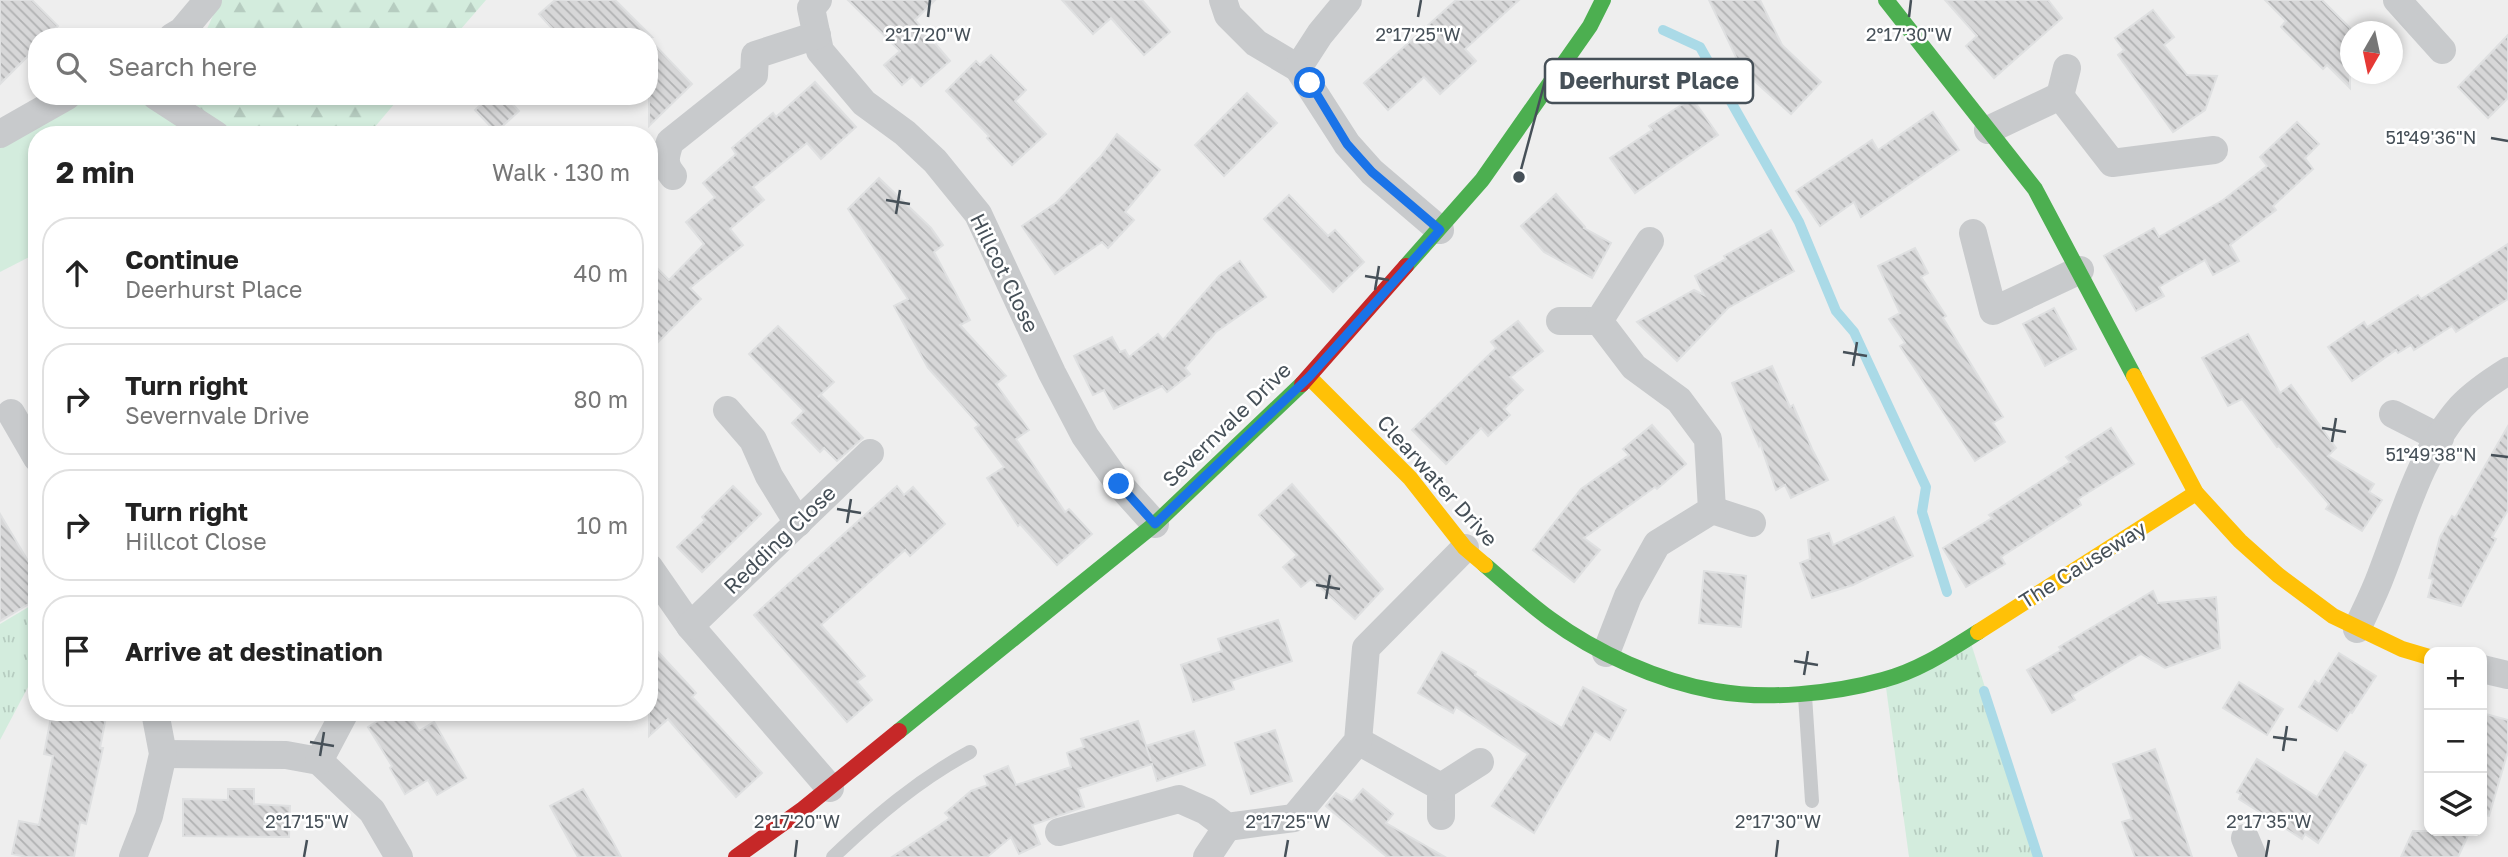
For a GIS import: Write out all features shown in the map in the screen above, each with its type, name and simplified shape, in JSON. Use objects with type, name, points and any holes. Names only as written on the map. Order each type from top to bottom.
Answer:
[{"type":"street","points":[[185,28],[208,0]]},
{"type":"street","points":[[1223,0],[1228,15],[1256,43],[1298,68],[1347,144],[1372,172],[1440,230]]},
{"type":"street","points":[[1298,68],[1320,34],[1348,0]]},
{"type":"street","name":"Severnvale Drive","points":[[736,857],[830,788],[1155,524],[1309,377],[1482,180],[1590,26],[1603,0]]},
{"type":"street","points":[[1886,0],[2035,189],[2196,493],[2240,541],[2278,575],[2333,616],[2402,649],[2424,656]]},
{"type":"street","points":[[2397,0],[2442,50]]},
{"type":"street","points":[[673,176],[666,168],[664,158],[670,142],[754,75],[755,55],[816,15]]},
{"type":"street","name":"Hillcot Close","points":[[816,15],[820,51],[863,103],[905,133],[935,161],[978,214],[1084,436],[1119,484],[1155,524]]},
{"type":"street","points":[[2060,96],[2067,68]]},
{"type":"street","points":[[1988,130],[2060,96]]},
{"type":"street","points":[[2060,96],[2112,163],[2214,150]]},
{"type":"street","points":[[0,134],[51,105]]},
{"type":"street","points":[[170,105],[202,126]]},
{"type":"street","points":[[1973,233],[1993,311],[2080,270]]},
{"type":"street","points":[[1599,321],[1650,241]]},
{"type":"street","points":[[1560,321],[1599,321]]},
{"type":"street","points":[[1599,321],[1634,367],[1679,400],[1708,439],[1712,510]]},
{"type":"street","points":[[2357,629],[2380,579],[2411,495],[2440,438],[2461,407],[2486,385],[2508,371]]},
{"type":"street","name":"Clearwater Drive","points":[[1309,377],[1410,478],[1465,548],[1552,620],[1606,653],[1660,676],[1716,691],[1805,695],[1885,680],[1930,662],[1969,637]]},
{"type":"street","points":[[727,410],[753,440],[769,476],[798,523]]},
{"type":"street","points":[[11,413],[28,442]]},
{"type":"street","points":[[2393,414],[2440,438]]},
{"type":"street","name":"Redding Close","points":[[690,626],[870,453]]},
{"type":"street","name":"The Causeway","points":[[1969,637],[2196,493]]},
{"type":"street","points":[[1606,653],[1628,596],[1657,544],[1712,510],[1752,523]]},
{"type":"street","points":[[1059,832],[1179,800],[1206,811],[1227,827],[1294,818],[1358,741],[1366,648],[1465,548]]},
{"type":"street","points":[[658,588],[830,788]]},
{"type":"street","points":[[2487,669],[2508,674]]},
{"type":"street","points":[[133,857],[149,816],[163,754],[157,721]]},
{"type":"street","points":[[319,761],[340,721]]},
{"type":"street","points":[[1358,741],[1441,788]]},
{"type":"street","points":[[163,754],[286,755],[319,761],[372,811],[399,857]]},
{"type":"street","points":[[1441,788],[1480,762]]},
{"type":"street","points":[[1441,788],[1441,816]]},
{"type":"street","points":[[1207,857],[1227,827]]},
{"type":"lane","points":[[1805,695],[1812,801]]},
{"type":"lane","points":[[832,857],[900,798],[939,769],[970,752]]},
{"type":"green space","points":[[220,0],[486,0],[462,28],[207,28]]},
{"type":"green space","points":[[51,105],[170,105],[202,126],[28,126],[28,258],[0,272],[0,134]]},
{"type":"green space","points":[[196,105],[393,105],[376,126],[223,126]]},
{"type":"green space","points":[[28,607],[28,687],[0,740],[0,624]]},
{"type":"green space","points":[[1969,637],[2039,857],[1909,857],[1885,680]]},
{"type":"building","points":[[0,0],[32,0],[58,26],[28,28],[28,56],[0,84]]},
{"type":"building","points":[[555,0],[615,0],[643,28],[552,28],[539,14]]},
{"type":"building","points":[[848,0],[935,0],[915,20],[950,61],[921,86],[912,76],[902,85],[884,65],[900,51]]},
{"type":"building","points":[[1062,0],[1142,0],[1170,32],[1144,55],[1111,18],[1093,34]]},
{"type":"building","points":[[1456,0],[1519,0],[1465,49],[1476,61],[1440,94],[1424,77],[1388,110],[1364,83]]},
{"type":"building","points":[[1709,0],[1760,0],[1782,45],[1821,82],[1791,114],[1742,70]]},
{"type":"building","points":[[1945,0],[2048,0],[2062,18],[1994,78],[1966,46],[1977,36]]},
{"type":"building","points":[[2265,0],[2322,0],[2343,21],[2340,21],[2340,78],[2327,65],[2323,69],[2281,27],[2286,21]]},
{"type":"building","points":[[2153,10],[2174,37],[2164,45],[2187,75],[2217,76],[2205,110],[2173,132],[2118,55],[2124,50],[2115,38]]},
{"type":"building","points":[[2508,35],[2508,98],[2488,118],[2458,87]]},
{"type":"building","points":[[658,48],[692,84],[649,126],[649,105],[658,105]]},
{"type":"building","points":[[991,55],[1026,90],[1015,101],[1046,134],[1012,165],[987,138],[989,136],[946,91],[976,61],[980,65]]},
{"type":"building","points":[[815,82],[856,127],[821,159],[807,143],[753,187],[764,200],[730,229],[743,245],[690,288],[701,299],[658,342],[658,269],[669,280],[704,244],[686,222],[715,197],[703,183],[736,154],[732,148],[773,113],[776,117]]},
{"type":"building","points":[[1247,93],[1277,123],[1224,176],[1195,145]]},
{"type":"building","points":[[1692,98],[1718,135],[1635,193],[1610,158],[1652,130],[1649,126]]},
{"type":"building","points":[[480,105],[513,105],[519,111],[503,126],[490,126],[475,110]]},
{"type":"building","points":[[1933,112],[1959,150],[1861,217],[1854,202],[1820,226],[1796,191],[1872,140],[1878,150]]},
{"type":"building","points":[[2297,122],[2319,144],[2305,158],[2313,169],[2273,206],[2276,210],[2230,245],[2239,261],[2213,275],[2205,260],[2159,287],[2164,296],[2136,311],[2104,256],[2154,228],[2159,237],[2223,200],[2267,166],[2260,157]]},
{"type":"building","points":[[1117,134],[1160,170],[1125,212],[1134,220],[1108,248],[1102,242],[1055,274],[1022,226],[1057,202],[1101,156]]},
{"type":"building","points":[[879,178],[931,228],[943,245],[934,252],[970,320],[960,325],[1006,376],[996,384],[1029,430],[1016,439],[1065,512],[1069,509],[1092,534],[1057,565],[1020,524],[1018,526],[987,478],[1004,467],[975,428],[979,425],[928,368],[894,306],[908,299],[848,209]]},
{"type":"building","points":[[1556,194],[1584,228],[1611,243],[1592,278],[1544,252],[1521,226]]},
{"type":"building","points":[[1289,195],[1328,236],[1335,230],[1364,262],[1333,292],[1264,219]]},
{"type":"building","points":[[1771,230],[1794,271],[1728,308],[1677,361],[1637,322],[1694,290],[1704,295],[1695,276]]},
{"type":"building","points":[[2508,244],[2508,299],[2456,332],[2452,326],[2414,350],[2411,345],[2398,353],[2396,350],[2352,381],[2328,347],[2364,322],[2367,327],[2418,295],[2421,299]]},
{"type":"building","points":[[1915,248],[1928,273],[1921,277],[2003,417],[1993,423],[2005,442],[1975,461],[1900,346],[1905,343],[1889,319],[1900,313],[1878,266]]},
{"type":"building","points":[[1240,261],[1266,297],[1216,332],[1185,368],[1190,374],[1167,392],[1162,386],[1114,409],[1104,390],[1093,395],[1074,356],[1112,337],[1120,352],[1125,350],[1129,357],[1158,334],[1163,340],[1219,276]]},
{"type":"building","points":[[2054,308],[2076,349],[2045,366],[2023,324]]},
{"type":"building","points":[[1518,321],[1543,351],[1510,377],[1523,390],[1504,409],[1510,415],[1488,436],[1481,428],[1446,464],[1412,430],[1496,348],[1491,342]]},
{"type":"building","points":[[778,326],[834,382],[818,397],[821,395],[863,438],[837,461],[824,448],[820,452],[792,423],[804,411],[749,354]]},
{"type":"building","points":[[2248,334],[2280,393],[2291,385],[2336,448],[2328,456],[2374,484],[2369,492],[2382,500],[2362,531],[2326,509],[2329,504],[2279,446],[2277,447],[2242,399],[2228,406],[2202,358]]},
{"type":"building","points":[[1772,366],[1828,480],[1791,498],[1785,485],[1776,490],[1760,443],[1759,446],[1732,383]]},
{"type":"building","points":[[1652,425],[1686,464],[1657,489],[1655,487],[1584,538],[1600,550],[1574,582],[1533,550],[1581,489],[1629,455],[1623,449]]},
{"type":"building","points":[[2508,426],[2508,510],[2492,537],[2496,539],[2461,606],[2428,597],[2433,579],[2429,578],[2440,537],[2452,516],[2455,518]]},
{"type":"building","points":[[2111,428],[2134,464],[2078,499],[2081,505],[2001,557],[2005,564],[1966,587],[1943,548],[1992,518],[1989,515],[2070,462],[2066,457]]},
{"type":"building","points":[[1292,484],[1383,589],[1355,619],[1311,579],[1301,587],[1283,567],[1297,555],[1259,515]]},
{"type":"building","points":[[733,486],[761,514],[702,572],[677,547],[705,520],[702,517]]},
{"type":"building","points":[[897,486],[904,495],[913,487],[945,524],[910,556],[905,550],[821,625],[865,676],[857,682],[872,700],[847,722],[754,615]]},
{"type":"building","points":[[0,514],[28,561],[28,604],[0,621]]},
{"type":"building","points":[[1894,517],[1913,556],[1853,585],[1812,598],[1800,563],[1810,559],[1808,540],[1829,533],[1833,545]]},
{"type":"building","points":[[1704,571],[1746,576],[1741,627],[1699,623]]},
{"type":"building","points":[[2153,591],[2158,603],[2216,597],[2220,648],[2165,668],[2141,654],[2072,695],[2075,700],[2052,713],[2027,670],[2061,650],[2059,647]]},
{"type":"building","points":[[1278,620],[1292,661],[1231,681],[1234,689],[1193,702],[1181,665],[1222,651],[1218,639]]},
{"type":"building","points":[[658,652],[696,693],[692,697],[762,773],[736,797],[668,719],[649,736],[649,721],[658,721]]},
{"type":"building","points":[[1442,652],[1562,728],[1583,687],[1626,710],[1610,740],[1595,731],[1534,833],[1492,806],[1528,754],[1456,707],[1453,713],[1418,693]]},
{"type":"building","points":[[2339,653],[2376,676],[2337,731],[2299,707],[2315,681],[2319,684]]},
{"type":"building","points":[[2239,682],[2283,709],[2267,735],[2223,708]]},
{"type":"building","points":[[2487,714],[2508,720],[2508,751],[2489,816]]},
{"type":"building","points":[[50,721],[105,721],[100,748],[103,748],[86,824],[80,822],[74,857],[27,857],[12,854],[19,821],[39,825],[53,756],[44,754]]},
{"type":"building","points":[[378,721],[413,721],[419,731],[434,722],[466,778],[437,795],[428,780],[405,794],[390,768],[392,766],[368,727]]},
{"type":"building","points":[[1138,721],[1146,746],[1194,731],[1205,765],[1157,781],[1152,764],[1078,789],[1084,807],[1032,825],[1040,844],[1019,854],[1011,837],[987,857],[892,857],[950,818],[945,813],[971,791],[988,785],[984,776],[1008,766],[1016,785],[1071,767],[1067,753],[1084,747],[1081,739]]},
{"type":"building","points":[[1275,730],[1292,781],[1251,794],[1235,743]]},
{"type":"building","points":[[2155,749],[2192,857],[2135,857],[2122,822],[2132,819],[2113,764]]},
{"type":"building","points":[[2345,752],[2366,765],[2318,843],[2305,834],[2302,839],[2239,799],[2241,794],[2237,792],[2257,759],[2317,797]]},
{"type":"building","points":[[228,789],[254,789],[254,804],[290,806],[289,837],[183,836],[183,799],[228,800]]},
{"type":"building","points":[[583,789],[621,857],[578,857],[550,806]]},
{"type":"building","points":[[1363,789],[1393,814],[1386,823],[1445,857],[1387,857],[1326,806],[1336,793],[1352,802]]},
{"type":"building","points":[[2413,831],[2424,831],[2424,836],[2468,836],[2458,857],[2401,857]]},
{"type":"waterway","points":[[1663,30],[1700,47],[1799,222],[1836,311],[1854,332],[1926,487],[1922,512],[1947,592]]},
{"type":"waterway","points":[[1984,691],[2038,857]]},
{"type":"traffic: fast","points":[[1406,266],[1482,180],[1590,26],[1603,0]]},
{"type":"traffic: fast","points":[[1886,0],[2035,189],[2134,376]]},
{"type":"traffic: fast","points":[[899,731],[1155,524],[1302,384]]},
{"type":"traffic: fast","points":[[1485,565],[1541,613],[1607,654],[1672,680],[1735,694],[1799,694],[1863,685],[1921,666],[1978,632]]},
{"type":"traffic: slow","points":[[2134,376],[2196,493],[2240,541],[2278,575],[2333,616],[2402,649],[2424,656]]},
{"type":"traffic: slow","points":[[1309,377],[1410,478],[1465,548],[1485,565]]},
{"type":"traffic: slow","points":[[1978,632],[2196,493]]},
{"type":"traffic: jam","points":[[1302,384],[1406,266]]},
{"type":"traffic: jam","points":[[736,857],[803,809],[899,731]]},
{"type":"place","name":"Deerhurst Place","points":[[1519,177]]},
{"type":"route","points":[[1119,484],[1155,524],[1309,377],[1440,230],[1372,172],[1347,144],[1310,83]]}]
